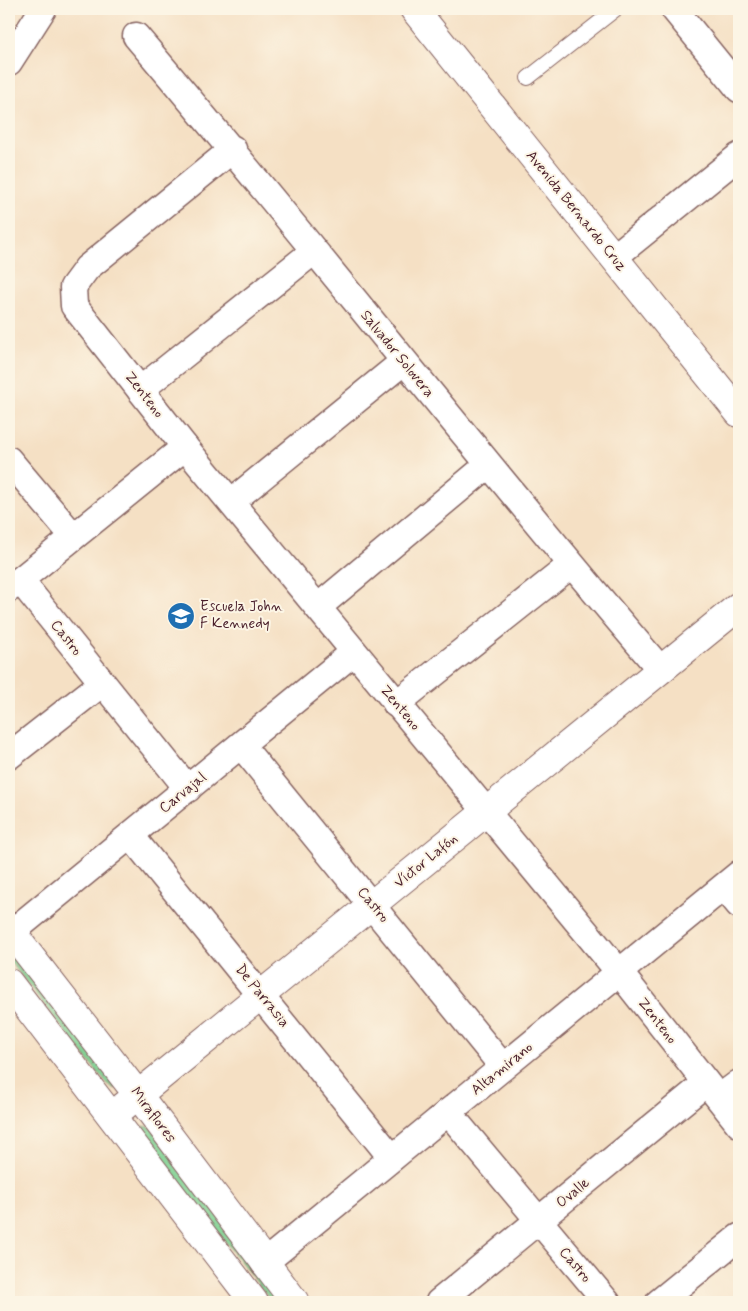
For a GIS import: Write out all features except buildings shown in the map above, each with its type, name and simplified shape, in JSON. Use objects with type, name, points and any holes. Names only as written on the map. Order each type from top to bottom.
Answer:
[{"type":"street","points":[[9,62],[43,9]]},
{"type":"street","name":"Avenida Bernardo Cruz","points":[[414,9],[737,406]]},
{"type":"street","points":[[674,9],[739,89]]},
{"type":"street","name":"Salvador Solovera","points":[[136,36],[233,149],[488,466],[661,670]]},
{"type":"street","name":"Zenteno","points":[[233,149],[87,268],[73,287],[74,306],[185,447],[396,704],[487,811],[619,972],[722,1088],[739,1124]]},
{"type":"street","points":[[614,257],[739,156]]},
{"type":"street","points":[[140,390],[314,252]]},
{"type":"street","points":[[231,502],[403,362]]},
{"type":"street","points":[[14,584],[185,447]]},
{"type":"street","points":[[9,460],[73,536]]},
{"type":"street","points":[[318,608],[488,466]]},
{"type":"street","points":[[396,704],[570,565]]},
{"type":"street","name":"Castro","points":[[14,584],[101,684],[188,789]]},
{"type":"street","name":"Víctor Lafón","points":[[112,1116],[739,606]]},
{"type":"street","name":"Carvajal","points":[[10,930],[131,836],[354,652]]},
{"type":"street","points":[[9,756],[101,684]]},
{"type":"street","name":"Castro","points":[[241,745],[373,904],[503,1067]]},
{"type":"street","name":"De Parrasia","points":[[131,836],[392,1158]]},
{"type":"street","name":"Altamirano","points":[[264,1263],[619,972],[734,889]]},
{"type":"street","name":"Miraflores","points":[[10,930],[295,1302]]},
{"type":"street","points":[[9,983],[254,1302]]},
{"type":"street","name":"Ovalle","points":[[439,1302],[539,1222],[722,1088]]},
{"type":"street","name":"Castro","points":[[448,1112],[606,1302]]},
{"type":"street","points":[[658,1302],[739,1237]]},
{"type":"lane","points":[[528,78],[616,9]]},
{"type":"green space","points":[[9,945],[116,1081],[115,1089],[107,1084],[9,960]]},
{"type":"green space","points":[[143,1126],[150,1127],[284,1302],[272,1302],[142,1134]]},
{"type":"place","name":"Escuela John F Kennedy","points":[[181,616]]}]
